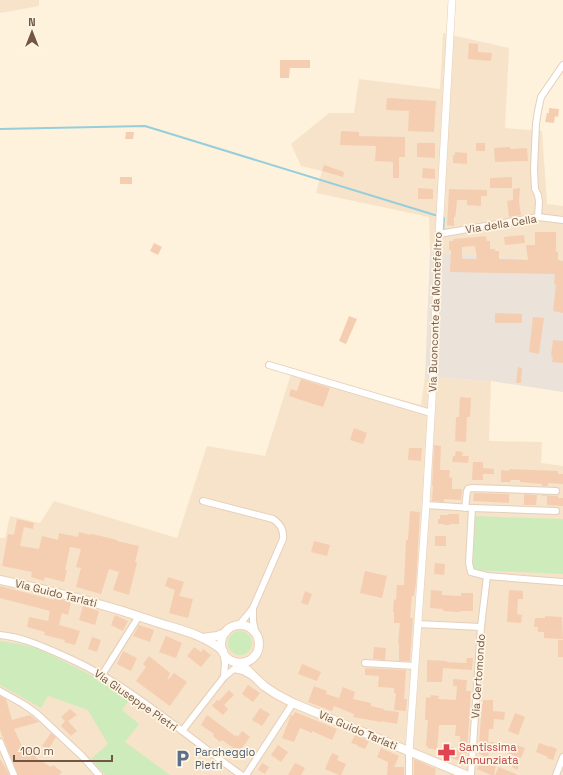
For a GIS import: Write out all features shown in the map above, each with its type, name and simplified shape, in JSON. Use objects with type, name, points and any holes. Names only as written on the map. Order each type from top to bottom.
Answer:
[{"type":"main road","name":"Via Guido Tarlati","points":[[0,580],[54,592],[139,616],[203,638],[223,651]]},
{"type":"main road","points":[[254,658],[240,663],[230,660],[225,656],[221,645],[222,638],[225,633],[233,626],[239,625],[245,625],[255,631],[260,642],[254,658],[253,669],[255,678]]},
{"type":"main road","points":[[203,638],[225,633]]},
{"type":"main road","name":"Via Guido Tarlati","points":[[240,663],[269,690],[293,703],[466,775]]},
{"type":"street","name":"Via Buonconte da Montefeltro","points":[[409,752],[426,505],[438,234],[452,0]]},
{"type":"street","points":[[538,217],[539,202],[535,189],[534,169],[538,111],[541,97],[563,65]]},
{"type":"street","name":"Via della Cella","points":[[438,234],[538,217],[563,220]]},
{"type":"street","points":[[268,365],[431,412]]},
{"type":"street","points":[[465,508],[467,491],[468,489],[472,488],[556,490]]},
{"type":"street","points":[[203,501],[273,519],[280,524],[284,534],[253,608],[239,625]]},
{"type":"street","points":[[426,505],[556,511]]},
{"type":"street","points":[[472,508],[469,563],[471,572],[487,576],[563,582]]},
{"type":"street","name":"Via Certomondo","points":[[470,775],[481,628],[487,576]]},
{"type":"street","points":[[253,608],[255,631]]},
{"type":"street","points":[[102,675],[139,616]]},
{"type":"street","points":[[418,624],[481,628]]},
{"type":"street","name":"Via Giuseppe Pietri","points":[[0,634],[21,638],[36,643],[77,661],[102,675],[132,695],[241,775]]},
{"type":"street","points":[[223,651],[225,663],[224,677]]},
{"type":"street","points":[[182,732],[224,677],[240,663]]},
{"type":"street","points":[[365,663],[415,666]]},
{"type":"street","points":[[234,669],[243,671],[255,678]]},
{"type":"street","points":[[0,691],[36,713],[82,756],[99,775]]},
{"type":"street","points":[[246,775],[293,703]]},
{"type":"street","points":[[0,742],[14,775]]},
{"type":"street","points":[[409,752],[409,775]]},
{"type":"street","points":[[556,775],[563,757]]},
{"type":"shaded area","points":[[0,0],[39,0],[39,6],[0,13]]},
{"type":"shaded area","points":[[443,33],[509,48],[505,128],[542,131],[547,204],[563,206],[563,262],[430,252],[429,217],[316,193],[322,171],[301,166],[291,144],[329,113],[354,113],[359,79],[440,89]]},
{"type":"shaded area","points":[[430,252],[563,262],[563,392],[491,381],[425,377]]},
{"type":"shaded area","points":[[292,371],[421,405],[425,377],[491,381],[489,441],[542,442],[541,463],[563,466],[563,775],[0,775],[0,538],[5,538],[10,516],[40,523],[54,501],[177,538],[207,446],[265,456]]},
{"type":"green space","points":[[475,516],[563,519],[563,574],[473,570]]},
{"type":"green space","points":[[240,631],[249,634],[252,643],[249,652],[240,655],[231,652],[228,643],[231,634]]},
{"type":"green space","points":[[0,641],[39,649],[113,686],[130,699],[122,710],[139,724],[125,742],[170,775],[105,775],[91,759],[108,744],[88,710],[48,696],[41,708],[0,685]]},
{"type":"building","points":[[469,43],[478,44],[478,52],[492,53],[491,61],[468,59]]},
{"type":"building","points":[[280,60],[310,60],[310,68],[290,68],[289,78],[280,78]]},
{"type":"building","points":[[387,98],[436,101],[434,132],[408,131],[409,111],[386,110]]},
{"type":"building","points":[[549,108],[559,109],[558,117],[555,116],[554,123],[545,122],[547,113],[549,113]]},
{"type":"building","points":[[341,131],[359,132],[359,136],[405,137],[405,157],[399,157],[399,178],[393,178],[393,162],[375,161],[376,146],[340,145]]},
{"type":"building","points":[[126,132],[134,132],[133,139],[125,139]]},
{"type":"building","points":[[417,143],[435,143],[435,158],[417,157]]},
{"type":"building","points":[[476,143],[485,143],[485,151],[476,151]]},
{"type":"building","points":[[510,147],[510,149],[527,148],[528,161],[495,162],[494,148]]},
{"type":"building","points":[[455,152],[467,153],[467,164],[453,163],[453,155],[455,155]]},
{"type":"building","points":[[324,165],[344,172],[343,177],[322,171]]},
{"type":"building","points":[[423,168],[435,169],[435,179],[422,178]]},
{"type":"building","points":[[120,177],[132,177],[132,184],[120,184]]},
{"type":"building","points":[[512,177],[512,188],[490,188],[490,178]]},
{"type":"building","points":[[418,188],[433,189],[433,199],[418,199]]},
{"type":"building","points":[[520,188],[519,202],[521,215],[509,217],[507,201],[513,200],[513,189]]},
{"type":"building","points":[[449,189],[487,190],[487,196],[481,196],[481,206],[467,205],[467,200],[457,200],[454,226],[447,225]]},
{"type":"building","points":[[535,232],[556,232],[556,252],[558,252],[558,260],[563,261],[563,313],[553,311],[556,285],[554,284],[555,274],[450,272],[451,250],[449,250],[449,241],[453,241],[453,239],[486,236],[487,241],[490,241],[490,249],[499,251],[499,259],[528,260],[526,245],[535,245]],"holes":[[[475,246],[477,259],[462,259],[462,247]]]},
{"type":"building","points":[[524,235],[525,243],[505,245],[504,237]]},
{"type":"building","points":[[154,243],[162,247],[158,255],[150,251]]},
{"type":"building","points":[[495,313],[522,314],[522,323],[495,323]]},
{"type":"building","points":[[349,316],[357,319],[346,344],[339,341]]},
{"type":"building","points":[[533,317],[544,318],[539,354],[529,352]]},
{"type":"building","points":[[553,340],[563,341],[563,363],[552,362],[553,357],[551,356]]},
{"type":"building","points":[[518,367],[522,368],[521,383],[516,383]]},
{"type":"building","points":[[301,379],[330,388],[323,407],[289,396],[291,389],[297,391]]},
{"type":"building","points":[[460,397],[471,398],[470,417],[467,417],[466,442],[455,441],[456,417],[459,417]]},
{"type":"building","points":[[354,428],[367,433],[363,444],[350,440]]},
{"type":"building","points":[[434,445],[441,446],[440,470],[450,470],[449,477],[452,478],[452,489],[462,489],[461,500],[444,499],[444,502],[432,501]]},
{"type":"building","points":[[409,448],[422,448],[421,461],[408,460]]},
{"type":"building","points":[[456,451],[463,452],[462,456],[469,456],[468,463],[452,462]]},
{"type":"building","points":[[473,462],[483,462],[483,468],[494,469],[494,474],[483,474],[483,480],[472,480]]},
{"type":"building","points":[[509,469],[558,471],[558,474],[563,474],[563,484],[548,483],[548,486],[542,486],[542,484],[520,482],[520,480],[501,482],[501,470],[509,471]]},
{"type":"building","points":[[474,493],[509,494],[509,503],[473,501]]},
{"type":"building","points":[[524,494],[537,495],[536,505],[524,505]]},
{"type":"building","points":[[542,495],[558,496],[558,498],[563,498],[563,506],[547,505],[547,496]]},
{"type":"building","points":[[410,511],[420,512],[416,583],[414,596],[412,596],[410,618],[413,618],[410,661],[399,661],[398,643],[400,623],[394,623],[393,612],[394,599],[396,600],[397,585],[404,585],[406,540],[408,540]]},
{"type":"building","points":[[459,514],[459,524],[438,524],[440,515]]},
{"type":"building","points":[[17,519],[34,523],[33,529],[24,527],[20,546],[39,549],[42,536],[58,540],[59,533],[78,537],[79,532],[139,546],[135,562],[137,563],[129,595],[113,590],[119,572],[109,569],[101,594],[76,587],[81,568],[76,567],[81,549],[70,547],[64,582],[45,577],[44,581],[31,577],[32,572],[2,566],[8,534],[14,535]]},
{"type":"building","points":[[435,536],[446,536],[446,546],[435,546]]},
{"type":"building","points":[[314,541],[330,545],[327,556],[311,552]]},
{"type":"building","points":[[435,563],[445,564],[444,575],[434,574]]},
{"type":"building","points":[[365,571],[387,576],[382,598],[360,593]]},
{"type":"building","points":[[168,577],[184,582],[179,596],[193,599],[188,618],[169,613],[175,590],[165,586]]},
{"type":"building","points":[[0,586],[54,600],[54,598],[71,602],[68,615],[62,613],[59,625],[80,631],[75,645],[64,642],[65,640],[44,635],[45,632],[27,627],[29,617],[48,621],[50,611],[0,598]]},
{"type":"building","points":[[431,590],[442,591],[442,595],[461,596],[461,593],[473,593],[473,611],[443,611],[443,609],[430,608]]},
{"type":"building","points":[[509,590],[523,591],[523,599],[518,599],[517,614],[522,615],[521,623],[507,622]]},
{"type":"building","points":[[305,591],[312,594],[308,605],[301,603]]},
{"type":"building","points":[[83,606],[99,611],[95,625],[79,620]]},
{"type":"building","points":[[115,615],[128,621],[123,631],[111,625]]},
{"type":"building","points":[[545,616],[562,617],[563,639],[544,638],[544,632],[538,632],[538,627],[534,627],[535,618],[545,618]]},
{"type":"building","points":[[139,625],[154,630],[150,642],[133,636]]},
{"type":"building","points":[[166,636],[182,643],[176,658],[159,652]]},
{"type":"building","points":[[92,637],[101,640],[97,652],[88,649]]},
{"type":"building","points":[[558,640],[563,640],[563,657],[558,657]]},
{"type":"building","points":[[194,647],[201,652],[203,649],[211,655],[201,667],[187,656]]},
{"type":"building","points":[[374,647],[386,648],[385,660],[373,659]]},
{"type":"building","points":[[123,651],[137,658],[131,671],[117,664]]},
{"type":"building","points":[[149,656],[170,673],[167,681],[174,673],[187,682],[170,706],[136,681],[146,667],[143,664]]},
{"type":"building","points":[[467,658],[473,658],[472,670],[443,668],[442,682],[427,682],[427,660],[466,663]]},
{"type":"building","points":[[302,664],[321,672],[317,681],[298,674]]},
{"type":"building","points":[[365,668],[406,670],[404,699],[407,699],[406,711],[394,710],[396,693],[394,693],[394,688],[378,687],[379,676],[365,675]]},
{"type":"building","points":[[453,679],[467,680],[466,691],[471,691],[467,753],[462,753],[459,761],[443,754],[447,745],[459,750],[460,736],[455,736],[456,725],[439,725],[437,750],[427,748],[428,746],[426,746],[428,720],[425,720],[426,697],[430,698],[431,695],[439,696],[438,699],[456,700],[457,686],[453,686]]},
{"type":"building","points":[[248,685],[260,693],[253,702],[242,694]]},
{"type":"building","points":[[314,686],[327,691],[326,694],[339,698],[343,687],[355,692],[353,699],[371,703],[371,706],[384,709],[383,710],[399,712],[397,724],[353,717],[354,714],[334,706],[332,711],[308,702]]},
{"type":"building","points":[[229,690],[234,695],[224,705],[228,709],[223,715],[212,706]]},
{"type":"building","points":[[0,696],[6,699],[12,720],[30,715],[39,722],[14,729],[24,750],[29,749],[30,752],[34,751],[38,753],[36,758],[51,767],[53,765],[62,772],[59,775],[18,775],[0,730]]},
{"type":"building","points":[[483,700],[493,700],[493,711],[505,712],[504,720],[494,719],[493,729],[489,729],[488,742],[500,743],[498,750],[489,746],[488,761],[496,764],[494,775],[477,769],[483,755],[479,754],[479,743]]},
{"type":"building","points":[[260,708],[270,714],[262,726],[252,720]]},
{"type":"building","points":[[70,709],[77,715],[68,721],[77,731],[71,736],[61,726],[65,721],[61,717]]},
{"type":"building","points":[[295,712],[337,729],[332,740],[312,731],[312,733],[300,728],[294,742],[282,738],[291,715],[293,716]]},
{"type":"building","points":[[515,713],[525,717],[518,735],[508,731]]},
{"type":"building","points":[[207,715],[235,736],[236,735],[238,737],[242,731],[250,737],[239,752],[222,740],[220,742],[213,736],[214,734],[201,725]]},
{"type":"building","points":[[51,733],[56,737],[48,750],[42,746]]},
{"type":"building","points":[[355,735],[369,741],[365,749],[351,743]]},
{"type":"building","points":[[511,743],[525,748],[521,758],[506,753]]},
{"type":"building","points":[[539,743],[557,749],[553,760],[536,752]]},
{"type":"building","points":[[278,745],[288,752],[281,762],[271,755]]},
{"type":"building","points":[[381,748],[399,756],[394,767],[404,767],[404,775],[387,775],[388,762],[377,757]]},
{"type":"building","points":[[332,753],[339,756],[337,760],[346,764],[341,775],[325,769]]},
{"type":"building","points":[[0,759],[8,772],[9,775],[0,775]]},
{"type":"building","points":[[414,759],[436,769],[435,775],[414,775]]},
{"type":"building","points":[[513,761],[520,762],[517,770],[512,767]]},
{"type":"building","points":[[262,763],[269,767],[265,774],[258,770]]},
{"type":"building","points":[[295,763],[305,768],[301,775],[288,775]]},
{"type":"building","points":[[499,767],[518,775],[495,775]]},
{"type":"waterway","points":[[0,129],[145,126],[438,216]]},
{"type":"waterway","points":[[442,218],[444,218],[443,232]]},
{"type":"place","name":"Santissima Annunziata","points":[[446,753]]},
{"type":"place","name":"Parcheggio Pietri","points":[[182,758]]}]
